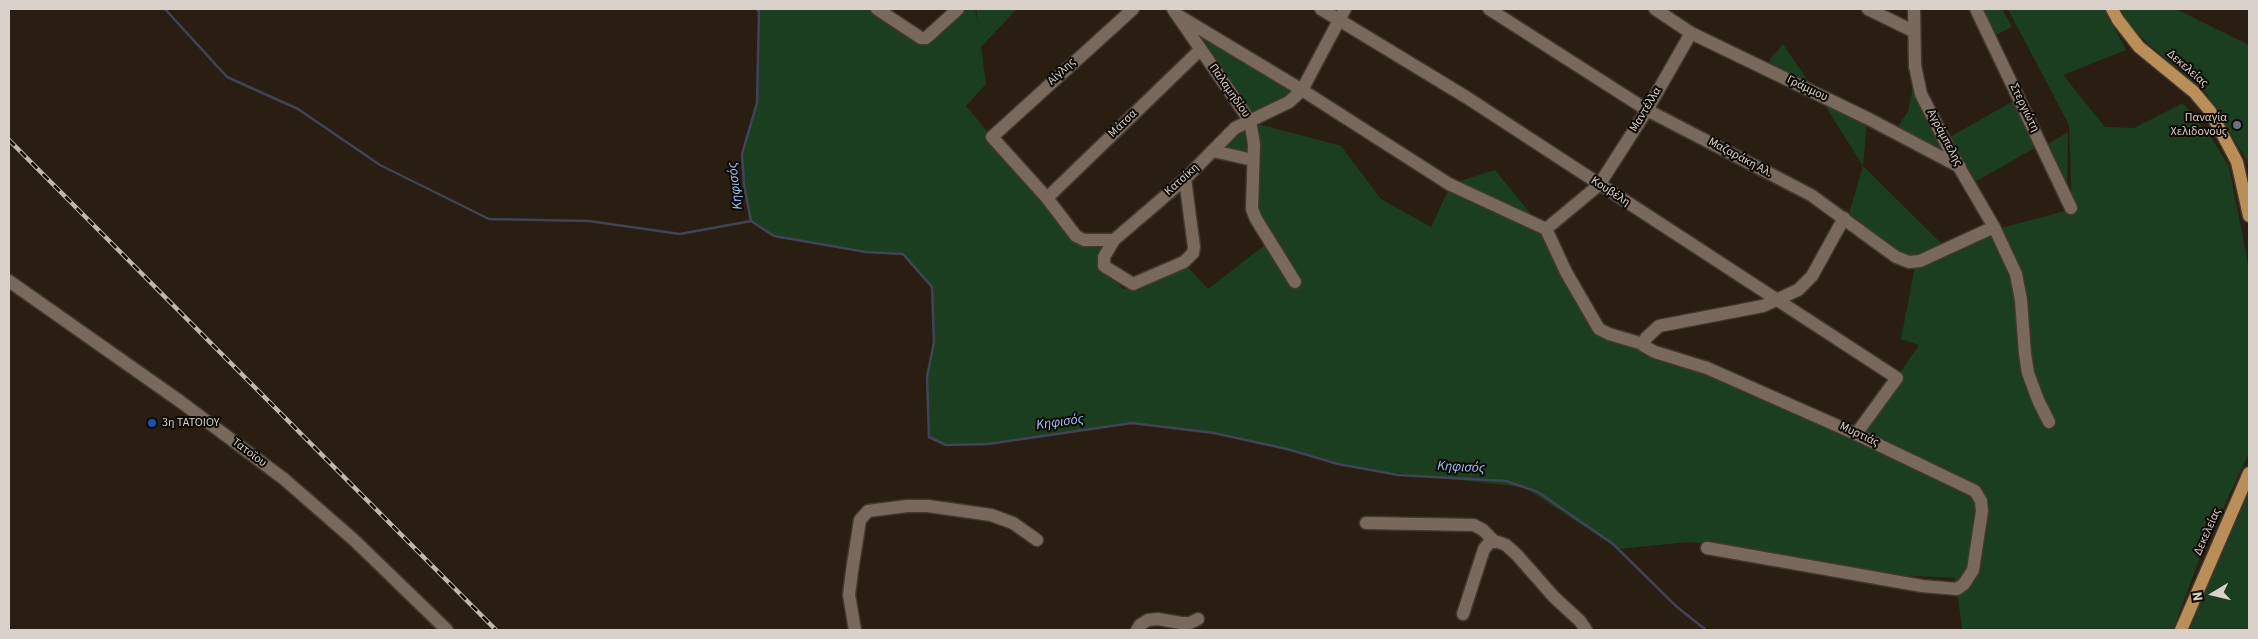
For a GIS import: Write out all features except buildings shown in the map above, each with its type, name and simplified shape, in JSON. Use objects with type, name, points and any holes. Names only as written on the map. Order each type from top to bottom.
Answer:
[{"type":"main road","name":"Δεκελείας","points":[[2112,9],[2139,47],[2194,92],[2210,111],[2237,162],[2249,216]]},
{"type":"main road","name":"Δεκελείας","points":[[2181,630],[2249,473]]},
{"type":"street","points":[[877,9],[921,38],[926,38],[958,9]]},
{"type":"street","name":"Αίγλης","points":[[1047,198],[992,137],[1133,9]]},
{"type":"street","name":"Κουβέλη","points":[[1321,9],[1342,14],[1599,185],[1897,378],[1856,434]]},
{"type":"street","name":"Μαζαράκη Αλ.","points":[[1489,9],[1647,110],[1811,195],[1896,257],[1914,262],[1928,259],[1994,227]]},
{"type":"street","name":"Γράμμου","points":[[1656,9],[1691,33],[1869,119],[1960,168]]},
{"type":"street","points":[[1868,9],[1914,31]]},
{"type":"street","name":"Αγράμπελης","points":[[1914,9],[1916,74],[1921,94],[2009,257],[2020,286],[2028,373],[2049,422]]},
{"type":"street","name":"Στεργιώτη","points":[[1976,9],[2071,208]]},
{"type":"street","points":[[1176,12],[1457,188],[1546,229]]},
{"type":"street","name":"Παλαμηδίου","points":[[1176,12],[1250,121],[1289,102],[1302,90],[1342,14]]},
{"type":"street","name":"Μαντέλλα","points":[[1546,229],[1599,185],[1647,110],[1691,33]]},
{"type":"street","name":"Μάτσα","points":[[1047,198],[1200,50]]},
{"type":"street","points":[[1250,121],[1254,144],[1252,209],[1256,219],[1295,282]]},
{"type":"street","name":"Κατσίκη","points":[[1114,240],[1185,179],[1235,128],[1250,121]]},
{"type":"street","points":[[1213,151],[1253,160]]},
{"type":"street","points":[[1114,240],[1104,257],[1104,266],[1133,284],[1166,271],[1190,258],[1194,247],[1185,179]]},
{"type":"street","points":[[1047,198],[1081,240],[1114,240]]},
{"type":"street","points":[[1643,344],[1651,331],[1658,326],[1747,309],[1779,300],[1798,290],[1808,281],[1844,218]]},
{"type":"street","name":"Μυρτιάς","points":[[1546,229],[1566,272],[1599,329],[1609,334],[1643,344],[1655,352],[1707,368],[1856,434],[1976,491],[1979,495],[1982,511],[1973,570],[1961,587],[1957,589],[1922,586],[1707,548]]},
{"type":"street","name":"Τατοΐου","points":[[9,281],[181,402],[284,479],[354,540],[447,630]]},
{"type":"street","points":[[855,630],[850,596],[852,571],[860,520],[868,511],[900,506],[928,506],[991,515],[1013,523],[1037,540]]},
{"type":"street","points":[[1366,523],[1474,525],[1483,530],[1494,542]]},
{"type":"street","points":[[1462,614],[1484,549],[1490,542],[1494,542],[1506,545],[1517,555],[1554,597],[1580,621],[1586,630]]},
{"type":"street","points":[[1137,630],[1140,625],[1148,620],[1158,619],[1181,624],[1190,623],[1198,619]]},
{"type":"green space","points":[[757,9],[872,9],[915,41],[960,9],[975,9],[979,28],[976,9],[1017,9],[981,47],[986,84],[966,106],[1080,243],[1104,248],[1103,266],[1123,289],[1149,284],[1186,265],[1208,289],[1270,241],[1256,218],[1250,158],[1215,150],[1250,121],[1196,27],[1302,90],[1251,122],[1341,146],[1381,199],[1431,227],[1451,184],[1495,170],[1531,214],[1496,204],[1541,231],[1596,331],[1859,433],[1919,345],[1901,339],[1915,266],[1994,230],[2072,209],[2069,125],[2008,9],[2105,9],[2126,50],[2063,75],[2105,127],[2134,128],[2183,103],[2212,139],[2229,166],[2249,269],[2249,453],[2199,560],[2173,630],[1962,630],[1956,581],[1954,578],[1896,575],[1723,545],[1688,542],[1618,549],[1524,487],[1368,470],[1214,433],[1132,423],[988,444],[946,445],[929,437],[927,377],[934,342],[932,287],[903,254],[866,252],[774,236],[751,221],[744,185],[742,154],[757,103],[759,12]]},
{"type":"green space","points":[[1981,9],[2003,10],[2012,27],[1994,36]]},
{"type":"green space","points":[[2120,9],[2176,9],[2249,45],[2249,168],[2247,161],[2205,91],[2147,43],[2123,17]]},
{"type":"green space","points":[[1783,44],[1817,94],[1763,68]]},
{"type":"green space","points":[[1916,74],[1946,139],[2017,99],[2040,145],[1971,184],[1959,165],[1894,133],[1908,111]]},
{"type":"green space","points":[[1819,96],[1867,120],[1863,166]]},
{"type":"green space","points":[[2068,132],[2067,188],[2043,147]]},
{"type":"green space","points":[[1863,166],[1944,246],[1924,256],[1909,258],[1848,216]]},
{"type":"green space","points":[[2249,488],[2249,630],[2187,630]]},
{"type":"waterway","points":[[165,9],[227,77],[298,109],[380,165],[489,219],[589,221],[680,234],[751,221]]},
{"type":"waterway","name":"Κηφισός","points":[[757,9],[759,12],[757,103],[742,154],[744,185],[751,221],[774,236],[866,252],[903,254],[932,287],[934,342],[927,377],[929,437],[946,445],[988,444],[1132,423],[1214,433],[1287,449],[1338,464],[1398,475],[1506,481],[1538,492],[1613,544],[1677,607],[1706,630]]},
{"type":"railway","points":[[9,140],[496,630]]},
{"type":"place","name":"Παναγία Χελιδονούς","points":[[2237,125]]},
{"type":"place","name":"3η ΤΑΤΟΙΟΥ","points":[[152,423]]}]
